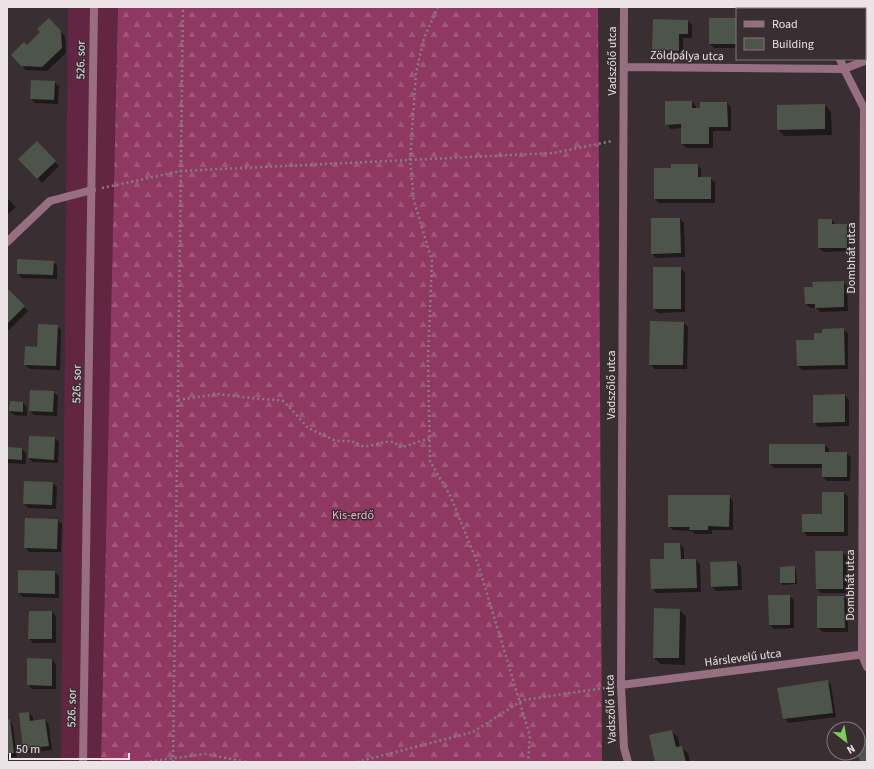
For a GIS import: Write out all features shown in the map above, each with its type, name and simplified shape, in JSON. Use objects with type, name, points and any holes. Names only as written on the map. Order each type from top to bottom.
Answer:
[{"type":"street","name":"526. sor","points":[[83,762],[94,7]]},
{"type":"street","name":"Vadszőlő utca","points":[[624,7],[625,67],[621,685],[624,748],[628,762]]},
{"type":"street","points":[[840,60],[866,113]]},
{"type":"street","name":"Zöldpálya utca","points":[[625,67],[844,69],[867,60]]},
{"type":"street","name":"Dombhát utca","points":[[866,113],[864,654],[867,667]]},
{"type":"street","points":[[7,242],[50,201],[92,190]]},
{"type":"street","name":"Hárslevelű utca","points":[[621,685],[864,654]]},
{"type":"path","points":[[173,762],[183,7]]},
{"type":"path","points":[[438,7],[424,38],[416,73],[410,160],[414,201],[432,261],[428,358],[430,461],[451,497],[479,567],[530,736],[528,762]]},
{"type":"path","points":[[92,190],[181,171],[553,153],[624,139]]},
{"type":"path","points":[[178,400],[217,394],[283,401],[302,419],[308,428],[336,441],[351,441],[362,446],[394,442],[400,447],[403,447],[430,438]]},
{"type":"path","points":[[357,762],[473,732],[523,700],[621,685]]},
{"type":"path","points":[[145,762],[205,754],[247,762]]},
{"type":"shaded area","points":[[68,7],[118,7],[101,762],[61,762]]},
{"type":"green space","name":"Kis-erdő","points":[[118,7],[598,7],[602,762],[101,762]]},
{"type":"building","points":[[765,7],[794,7],[794,8]]},
{"type":"building","points":[[49,18],[61,31],[62,48],[42,67],[21,66],[11,55],[24,42],[27,45],[40,32],[37,29]]},
{"type":"building","points":[[709,18],[736,18],[736,44],[709,44]]},
{"type":"building","points":[[653,19],[688,20],[688,34],[679,34],[679,51],[652,50]]},
{"type":"building","points":[[31,80],[55,81],[54,100],[30,99]]},
{"type":"building","points":[[665,101],[692,101],[692,108],[700,108],[700,102],[727,102],[728,127],[709,127],[709,144],[681,144],[681,124],[665,125]]},
{"type":"building","points":[[825,104],[825,129],[777,130],[777,105]]},
{"type":"building","points":[[37,141],[56,161],[37,179],[18,159]]},
{"type":"building","points":[[671,164],[698,164],[698,177],[711,177],[711,199],[654,199],[654,168],[671,168]]},
{"type":"building","points":[[651,218],[680,218],[681,253],[651,254]]},
{"type":"building","points":[[818,219],[832,219],[832,224],[847,224],[847,248],[818,248]]},
{"type":"building","points":[[17,259],[54,261],[53,275],[17,274]]},
{"type":"building","points":[[653,267],[681,267],[681,309],[653,309]]},
{"type":"building","points":[[844,281],[844,307],[815,308],[815,304],[805,304],[804,287],[813,287],[812,282]]},
{"type":"building","points":[[7,288],[25,306],[7,324]]},
{"type":"building","points":[[650,321],[684,322],[683,365],[649,365]]},
{"type":"building","points":[[38,324],[58,325],[56,366],[24,365],[25,346],[37,347]]},
{"type":"building","points":[[844,328],[845,365],[797,366],[796,340],[814,340],[814,333],[822,333],[822,329]]},
{"type":"building","points":[[30,390],[54,391],[53,412],[29,411]]},
{"type":"building","points":[[845,394],[845,422],[813,423],[813,395]]},
{"type":"building","points":[[10,401],[23,402],[23,412],[9,411]]},
{"type":"building","points":[[29,436],[55,437],[54,460],[28,458]]},
{"type":"building","points":[[769,444],[825,444],[825,452],[847,452],[847,477],[822,477],[822,464],[769,464]]},
{"type":"building","points":[[7,447],[22,448],[22,460],[7,459]]},
{"type":"building","points":[[24,481],[53,482],[52,505],[23,504]]},
{"type":"building","points":[[822,492],[844,492],[844,532],[802,532],[802,514],[822,514]]},
{"type":"building","points":[[668,495],[730,495],[729,527],[708,526],[708,530],[689,530],[690,527],[668,527]]},
{"type":"building","points":[[25,518],[58,519],[57,549],[24,548]]},
{"type":"building","points":[[664,543],[680,543],[681,559],[696,559],[697,588],[651,589],[650,559],[664,559]]},
{"type":"building","points":[[815,551],[843,551],[843,589],[816,589]]},
{"type":"building","points":[[737,561],[738,586],[711,587],[710,562]]},
{"type":"building","points":[[795,566],[795,583],[780,583],[780,567]]},
{"type":"building","points":[[18,570],[55,571],[55,594],[18,593]]},
{"type":"building","points":[[768,595],[790,595],[790,625],[769,625]]},
{"type":"building","points":[[817,596],[844,596],[845,628],[817,628]]},
{"type":"building","points":[[654,608],[680,609],[679,658],[653,658]]},
{"type":"building","points":[[29,611],[52,611],[52,639],[28,639]]},
{"type":"building","points":[[27,658],[52,659],[52,686],[27,685]]},
{"type":"building","points":[[828,680],[833,713],[783,719],[777,688]]},
{"type":"building","points":[[29,712],[30,721],[45,719],[49,746],[23,749],[19,713]]},
{"type":"building","points":[[10,719],[14,753],[7,754],[7,720]]},
{"type":"building","points":[[672,730],[676,747],[682,746],[686,762],[655,762],[649,735]]},
{"type":"building","points":[[866,738],[867,762],[861,762],[866,761]]}]
